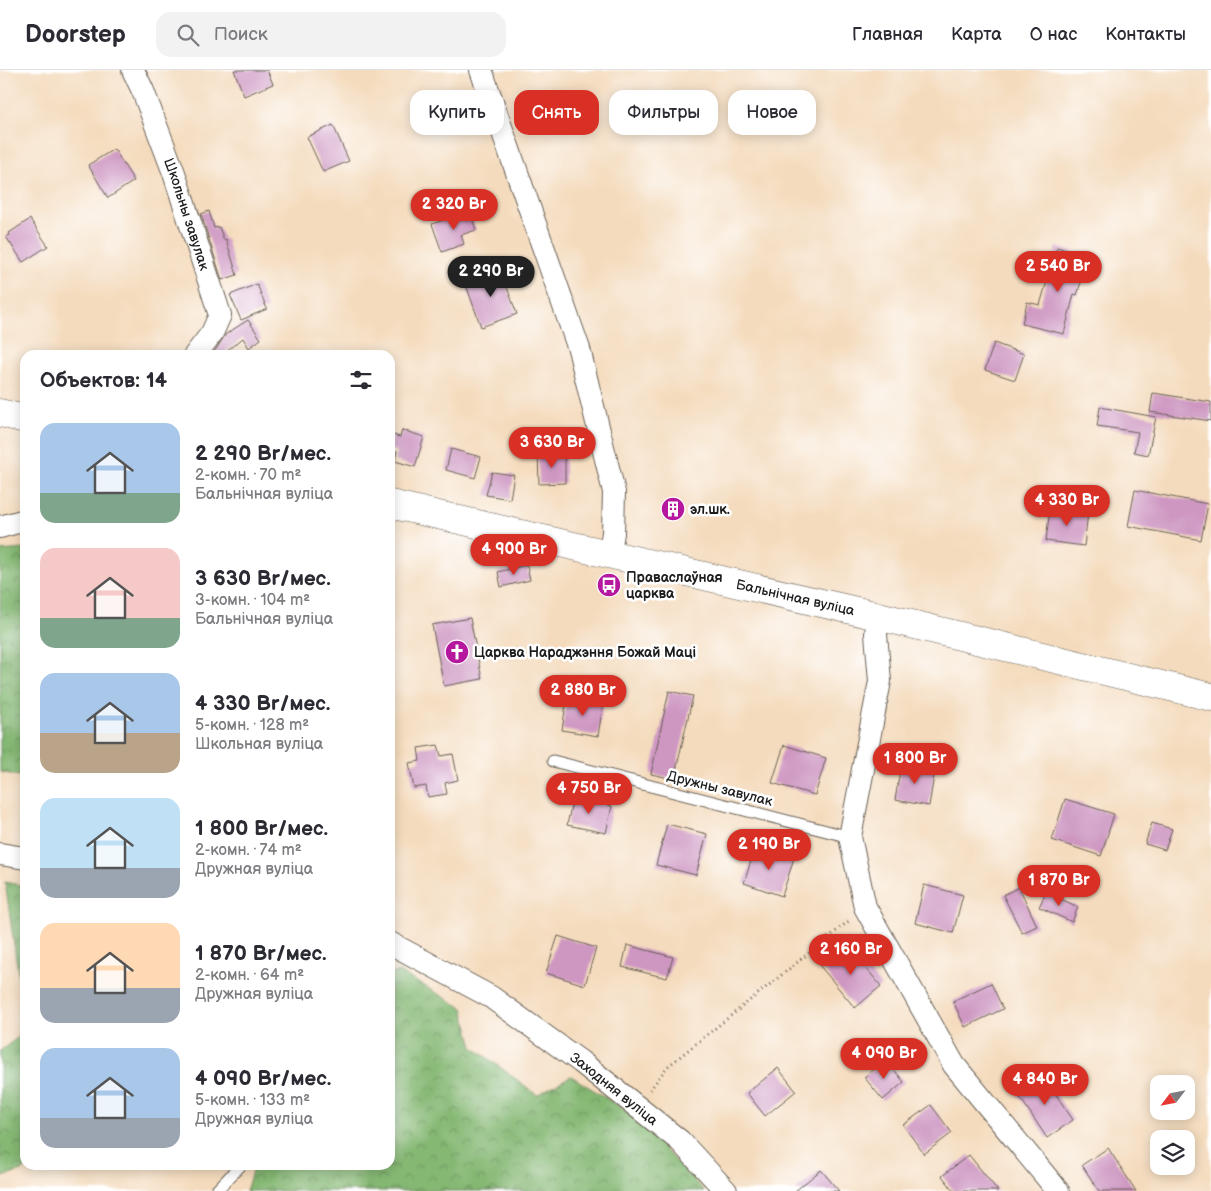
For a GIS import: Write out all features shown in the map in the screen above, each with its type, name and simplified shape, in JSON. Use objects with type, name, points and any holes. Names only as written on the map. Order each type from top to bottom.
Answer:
[{"type":"street","name":"Школьны завулак","points":[[133,70],[143,91],[174,173],[220,315],[212,333],[199,350]]},
{"type":"street","points":[[481,70],[579,348],[614,492],[613,533],[609,556]]},
{"type":"street","points":[[0,413],[20,418]]},
{"type":"street","name":"Бальнічная вуліца","points":[[395,505],[609,556],[878,616],[1211,697]]},
{"type":"street","points":[[0,527],[20,521]]},
{"type":"street","points":[[878,616],[876,634],[880,681],[850,836],[865,907],[954,1065],[1058,1191]]},
{"type":"street","points":[[0,854],[20,857]]},
{"type":"street","name":"Заходняя вуліца","points":[[395,946],[486,994],[581,1062],[680,1141],[726,1191]]},
{"type":"lane","name":"Дружны завулак","points":[[553,761],[850,836]]},
{"type":"lane","points":[[216,1191],[236,1170]]},
{"type":"path","points":[[637,1106],[667,1067],[865,907]]},
{"type":"green space","points":[[20,549],[20,776],[0,772],[0,551]]},
{"type":"green space","points":[[5,882],[20,885],[20,986]]},
{"type":"green space","points":[[399,972],[463,1008],[473,1047],[537,1095],[571,1076],[630,1113],[704,1191],[246,1191],[252,1170],[395,1170],[395,973]]},
{"type":"green space","points":[[20,1036],[20,1170],[23,1170],[0,1178],[0,1051]]},
{"type":"building","points":[[234,70],[267,70],[273,84],[244,96]]},
{"type":"building","points":[[333,125],[349,161],[323,172],[307,137]]},
{"type":"building","points":[[114,149],[134,181],[108,198],[88,165]]},
{"type":"building","points":[[209,211],[214,228],[219,227],[224,240],[226,239],[237,275],[222,280],[201,214]]},
{"type":"building","points":[[470,211],[476,230],[461,235],[464,244],[442,252],[432,224]]},
{"type":"building","points":[[30,219],[48,246],[23,262],[6,237]]},
{"type":"building","points":[[1057,247],[1089,257],[1077,295],[1074,294],[1064,334],[1022,324],[1027,302],[1040,305]]},
{"type":"building","points":[[500,269],[517,314],[481,327],[465,282]]},
{"type":"building","points":[[257,284],[267,309],[241,320],[230,295]]},
{"type":"building","points":[[248,320],[261,339],[249,348],[243,338],[227,350],[215,350],[226,334]]},
{"type":"building","points":[[994,343],[1024,354],[1015,380],[985,370]]},
{"type":"building","points":[[1153,393],[1211,402],[1211,421],[1150,412]]},
{"type":"building","points":[[1100,407],[1156,417],[1148,455],[1134,452],[1138,432],[1097,426]]},
{"type":"building","points":[[402,430],[424,437],[415,467],[395,461],[397,451],[395,451],[395,436],[400,437]]},
{"type":"building","points":[[451,449],[481,457],[475,478],[446,470]]},
{"type":"building","points":[[538,455],[565,455],[565,483],[539,484]]},
{"type":"building","points":[[492,472],[514,475],[510,499],[486,495]]},
{"type":"building","points":[[1135,490],[1208,504],[1201,540],[1128,526]]},
{"type":"building","points":[[1050,508],[1088,513],[1084,546],[1046,541]]},
{"type":"building","points":[[527,565],[530,580],[501,587],[498,572]]},
{"type":"building","name":"Царква Нараджэння Божай Маці","points":[[470,618],[482,679],[444,686],[432,625]]},
{"type":"building","points":[[669,691],[693,696],[674,779],[651,774]]},
{"type":"building","points":[[567,698],[603,704],[598,736],[562,730]]},
{"type":"building","points":[[438,745],[441,756],[453,754],[458,780],[445,783],[447,794],[428,797],[426,786],[414,788],[409,763],[420,761],[418,748]]},
{"type":"building","points":[[784,745],[826,758],[815,795],[772,783]]},
{"type":"building","points":[[901,764],[935,770],[929,806],[895,800]]},
{"type":"building","points":[[573,797],[612,806],[606,833],[567,825]]},
{"type":"building","points":[[1065,799],[1114,814],[1101,856],[1052,840]]},
{"type":"building","points":[[1152,823],[1172,829],[1165,850],[1145,844]]},
{"type":"building","points":[[667,824],[707,834],[696,875],[656,865]]},
{"type":"building","points":[[756,845],[794,858],[782,896],[744,883]]},
{"type":"building","points":[[924,885],[963,895],[953,933],[915,923]]},
{"type":"building","points":[[1019,887],[1037,926],[1022,933],[1003,895]]},
{"type":"building","points":[[1046,892],[1078,907],[1072,922],[1039,907]]},
{"type":"building","points":[[558,936],[596,948],[585,985],[546,973]]},
{"type":"building","points":[[846,944],[881,986],[855,1008],[820,966]]},
{"type":"building","points":[[627,945],[673,957],[667,978],[622,967]]},
{"type":"building","points":[[991,983],[1003,1009],[965,1027],[953,1001]]},
{"type":"building","points":[[886,1060],[904,1082],[883,1100],[864,1077]]},
{"type":"building","points":[[778,1068],[796,1091],[765,1116],[747,1093]]},
{"type":"building","points":[[1043,1075],[1073,1120],[1047,1138],[1017,1093]]},
{"type":"building","points":[[931,1105],[952,1133],[924,1154],[903,1125]]},
{"type":"building","points":[[1108,1148],[1136,1191],[1099,1191],[1082,1165]]},
{"type":"building","points":[[969,1155],[998,1191],[954,1191],[942,1176]]},
{"type":"building","points":[[821,1170],[839,1191],[795,1191]]},
{"type":"place","name":"эл.шк.","points":[[673,509]]},
{"type":"place","name":"Праваслаўная царква","points":[[609,585]]},
{"type":"place","name":"Царква Нараджэння Божай Маці","points":[[457,652]]}]
